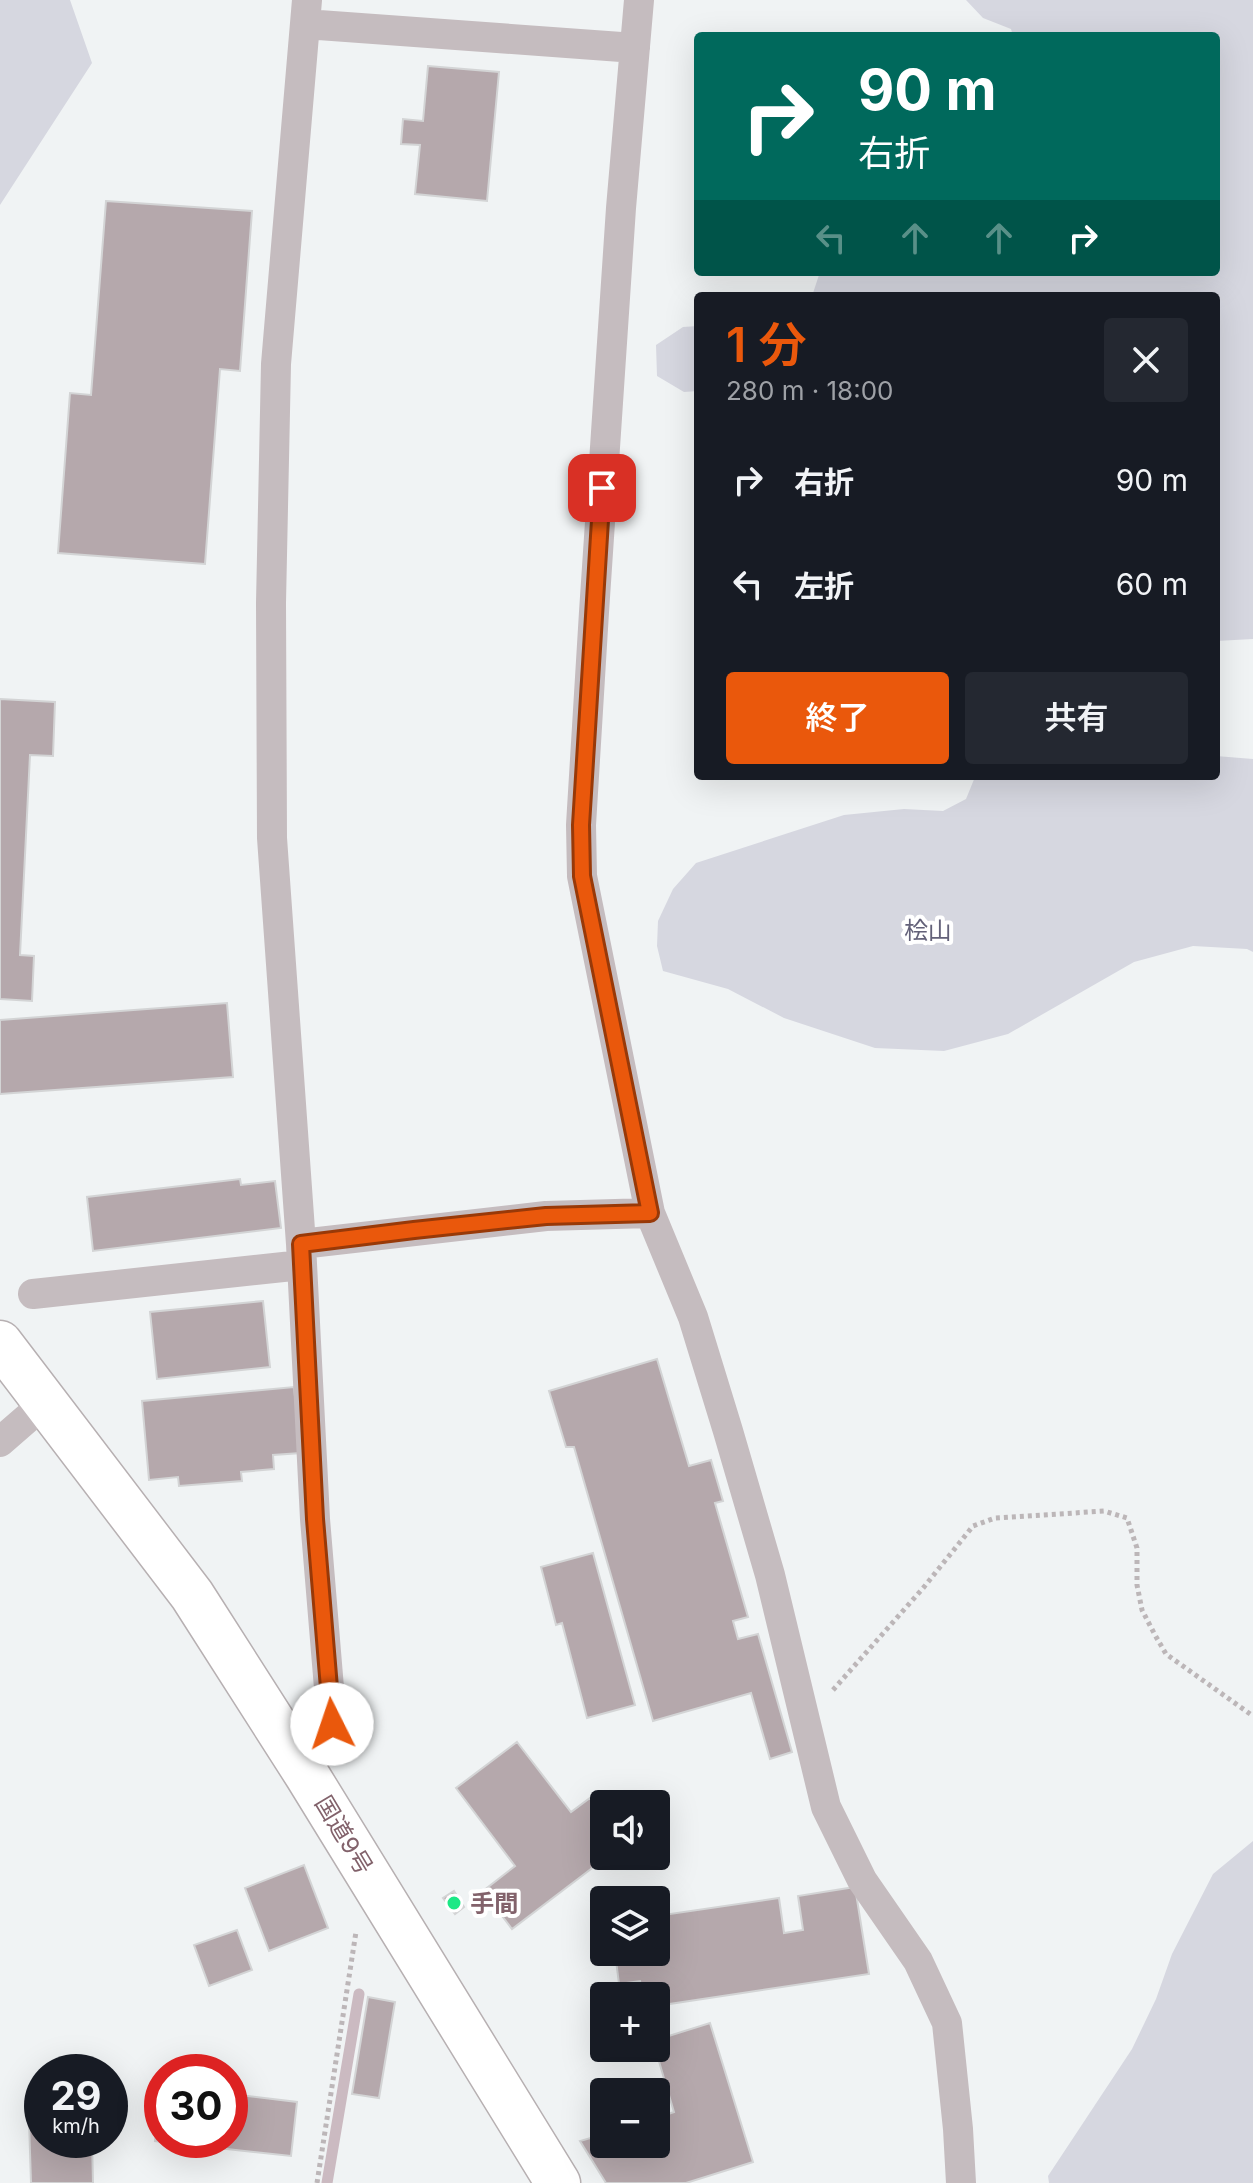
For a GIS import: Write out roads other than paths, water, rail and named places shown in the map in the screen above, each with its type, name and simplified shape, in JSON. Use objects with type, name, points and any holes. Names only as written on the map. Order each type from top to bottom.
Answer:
[{"type":"highway","name":"国道9号","points":[[0,1343],[192,1595],[307,1775],[558,2183]]},
{"type":"street","points":[[639,0],[621,208],[581,825],[582,876],[650,1213],[693,1317],[728,1431],[770,1575],[826,1807],[862,1880],[918,1961],[947,2023],[961,2183]]},
{"type":"street","points":[[307,1775],[332,1724],[315,1519],[302,1254],[272,838],[271,603],[276,364],[306,12],[635,48]]},
{"type":"street","points":[[33,1294],[302,1254],[414,1230],[546,1216],[650,1213]]},
{"type":"street","points":[[0,1442],[46,1402]]},
{"type":"waterway","points":[[327,2183],[359,1994]]},
{"type":"place","name":"手間","points":[[454,1903]]},
{"type":"park label","name":"桧山","points":[[928,930]]}]
